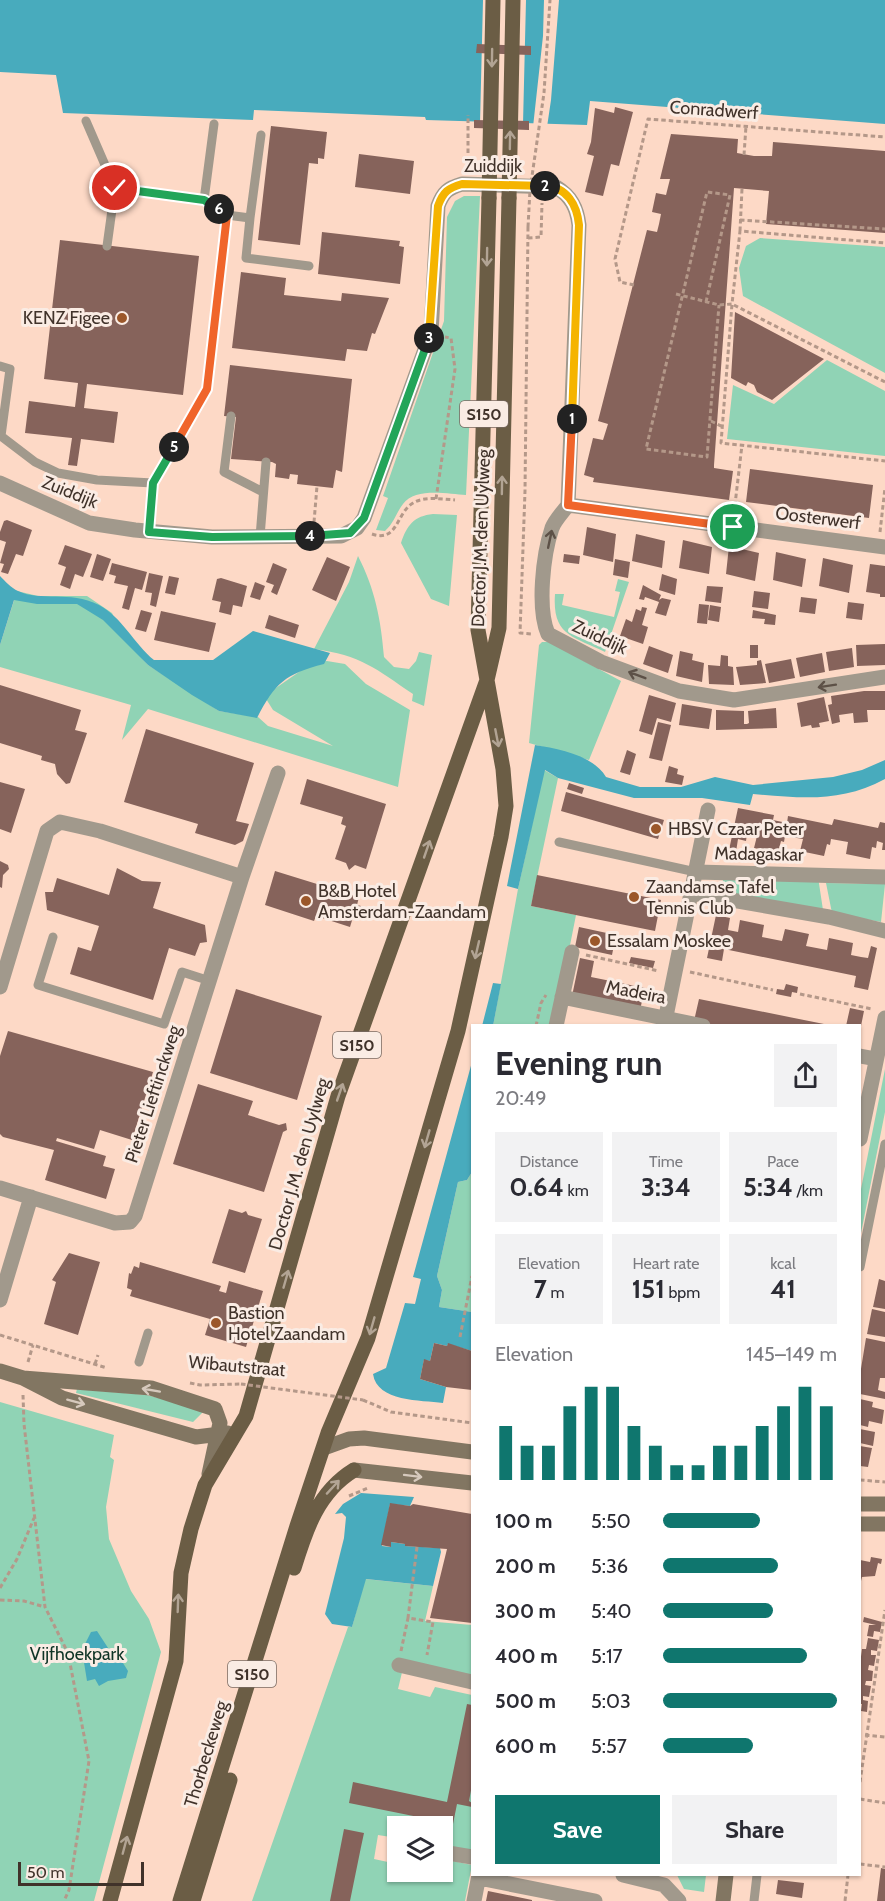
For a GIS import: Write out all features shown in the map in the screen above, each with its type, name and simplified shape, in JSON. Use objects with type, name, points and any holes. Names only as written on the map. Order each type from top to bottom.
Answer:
[{"type":"main road","name":"Doctor J.M. den Uylweg","points":[[324,1448],[368,1338],[458,1031],[485,917],[506,806],[503,769],[478,630],[493,0]]},
{"type":"main road","name":"Doctor J.M. den Uylweg","points":[[205,1485],[246,1416],[338,1096],[487,680],[499,628],[513,0]]},
{"type":"main road","name":"Thorbeckeweg","points":[[180,1901],[324,1448]]},
{"type":"main road","name":"S150","points":[[193,1901],[296,1563],[316,1509],[335,1484],[354,1470]]},
{"type":"main road","name":"S150","points":[[110,1901],[176,1662],[181,1573],[205,1485]]},
{"type":"street","name":"Zuiddijk","points":[[0,483],[89,523],[149,532],[212,537],[341,536],[357,528],[364,518],[431,333],[438,206],[442,195],[449,187],[462,184],[551,186],[566,193],[578,213],[579,225],[568,505],[552,525],[546,556],[543,621],[548,634],[601,662],[679,691],[734,700],[885,677]]},
{"type":"street","name":"Oosterwerf","points":[[568,505],[881,546]]},
{"type":"street","name":"Pieter Lieftinckweg","points":[[0,1188],[115,1223],[130,1222],[135,1216],[242,877],[278,773]]},
{"type":"street","name":"Madagaskar","points":[[665,1022],[708,810]]},
{"type":"street","points":[[0,987],[47,831],[60,822],[100,831],[242,877]]},
{"type":"street","name":"Madagaskar","points":[[696,872],[885,877]]},
{"type":"street","points":[[692,893],[829,917],[885,931]]},
{"type":"street","points":[[556,1024],[572,952]]},
{"type":"street","name":"Madeira","points":[[562,997],[665,1022],[684,1024]]},
{"type":"street","points":[[861,1129],[865,1089],[876,1059],[880,1014]]},
{"type":"street","points":[[861,1056],[876,1059]]},
{"type":"street","points":[[0,1300],[31,1197]]},
{"type":"street","name":"Wibautstraat","points":[[0,1371],[23,1378],[62,1398],[196,1437],[219,1436]]},
{"type":"street","name":"Wibautstraat","points":[[23,1378],[151,1388],[215,1408],[220,1417],[219,1436],[205,1485]]},
{"type":"street","points":[[219,1436],[227,1434],[246,1416]]},
{"type":"street","points":[[324,1448],[349,1439],[364,1438],[471,1452]]},
{"type":"street","points":[[354,1470],[471,1483]]},
{"type":"street","points":[[861,1503],[885,1504]]},
{"type":"street","points":[[861,1524],[885,1524]]},
{"type":"street","points":[[399,1665],[471,1682]]},
{"type":"street","points":[[453,1854],[471,1857]]},
{"type":"street","points":[[626,1876],[664,1885],[679,1901]]},
{"type":"street","points":[[723,1901],[726,1876]]},
{"type":"street","points":[[474,1901],[479,1877],[595,1901]]},
{"type":"lane","points":[[86,121],[115,188],[107,246]]},
{"type":"lane","points":[[204,200],[214,124]]},
{"type":"lane","points":[[261,135],[246,258],[309,266]]},
{"type":"lane","points":[[115,188],[204,200],[227,215],[250,218]]},
{"type":"lane","points":[[149,532],[153,483],[207,389],[227,215]]},
{"type":"lane","points":[[0,366],[10,369],[2,436],[35,462],[72,476],[153,483]]},
{"type":"lane","points":[[231,416],[224,472],[263,492]]},
{"type":"lane","points":[[260,537],[266,462]]},
{"type":"lane","points":[[559,842],[696,872]]},
{"type":"lane","points":[[53,937],[38,985],[164,1024],[182,972],[210,981]]},
{"type":"lane","points":[[861,1262],[885,1144]]},
{"type":"lane","points":[[139,1362],[148,1333]]},
{"type":"lane","points":[[754,1901],[757,1876]]},
{"type":"path","points":[[548,634],[520,633],[525,490],[528,227],[544,93],[550,0]]},
{"type":"path","points":[[468,115],[468,153]]},
{"type":"path","name":"Conradwerf","points":[[634,285],[620,282],[615,259],[648,119],[885,137]]},
{"type":"path","points":[[744,155],[746,126]]},
{"type":"path","points":[[742,189],[721,443],[885,461]]},
{"type":"path","points":[[706,302],[730,195],[708,192],[646,449],[707,458],[718,305]]},
{"type":"path","points":[[528,238],[541,237],[541,208]]},
{"type":"path","points":[[740,220],[885,229]]},
{"type":"path","points":[[740,231],[885,243]]},
{"type":"path","points":[[676,294],[718,305],[732,304],[885,382]]},
{"type":"path","points":[[431,333],[451,338],[455,369],[436,499]]},
{"type":"path","points":[[710,421],[723,426]]},
{"type":"path","points":[[733,527],[742,445]]},
{"type":"path","points":[[312,536],[317,486]]},
{"type":"path","points":[[881,546],[885,488]]},
{"type":"path","points":[[357,528],[377,536],[386,535],[392,532],[411,504],[436,499],[455,500]]},
{"type":"path","points":[[572,952],[773,990]]},
{"type":"path","points":[[800,994],[880,1014]]},
{"type":"path","points":[[460,1337],[471,1281]]},
{"type":"path","points":[[0,1335],[108,1368]]},
{"type":"path","points":[[33,1345],[23,1378],[24,1424],[45,1607],[68,1653],[89,1761],[69,1890],[64,1901]]},
{"type":"path","points":[[95,1364],[98,1355]]},
{"type":"path","name":"Wibautstraat","points":[[189,1382],[200,1385],[241,1384],[363,1400],[391,1412],[471,1423]]},
{"type":"path","points":[[861,1480],[885,1482]]},
{"type":"path","points":[[343,1499],[356,1492],[378,1487]]},
{"type":"path","points":[[0,1588],[17,1559],[35,1516]]},
{"type":"path","points":[[399,1665],[408,1618],[409,1593],[417,1547]]},
{"type":"path","points":[[0,1600],[24,1601],[45,1607]]},
{"type":"path","points":[[861,1773],[865,1735],[883,1639],[885,1610]]},
{"type":"path","points":[[408,1618],[433,1622],[423,1671]]},
{"type":"path","points":[[865,1735],[885,1737]]},
{"type":"path","points":[[861,1799],[885,1803]]},
{"type":"path","points":[[861,1864],[885,1868]]},
{"type":"path","points":[[845,1901],[848,1876]]},
{"type":"green space","points":[[464,196],[480,196],[466,495],[423,493],[415,495],[403,504],[385,531],[376,530],[388,498],[383,496],[444,321],[447,217],[455,201]]},
{"type":"green space","points":[[760,238],[885,247],[885,373],[743,296],[739,268],[746,246]]},
{"type":"green space","points":[[827,360],[885,391],[885,456],[727,439],[733,385],[774,404]]},
{"type":"green space","points":[[433,514],[457,515],[449,606],[431,599],[401,543],[412,522]]},
{"type":"green space","points":[[358,556],[369,580],[376,605],[384,657],[394,667],[409,669],[416,661],[419,652],[432,655],[424,706],[412,701],[413,694],[367,664],[344,655],[314,649],[349,582]]},
{"type":"green space","points":[[618,579],[629,582],[605,652],[574,638],[561,627],[555,608],[555,594],[564,594],[562,605],[614,617],[620,592],[615,591]]},
{"type":"green space","points":[[17,591],[38,596],[87,596],[112,613],[124,639],[148,665],[219,711],[258,717],[268,726],[333,746],[273,710],[263,694],[270,692],[312,663],[327,661],[345,664],[366,684],[410,710],[398,787],[148,709],[122,740],[131,705],[0,667],[0,645]]},
{"type":"green space","points":[[542,642],[549,642],[621,681],[589,760],[529,743],[539,645]]},
{"type":"green space","points":[[544,770],[558,778],[531,906],[576,915],[554,1024],[493,1024],[518,889]]},
{"type":"green space","points":[[818,877],[823,910],[721,892],[723,880]]},
{"type":"green space","points":[[826,883],[885,884],[881,922],[832,913]]},
{"type":"green space","points":[[885,1069],[885,1112],[861,1233],[861,1189]]},
{"type":"green space","points":[[471,1174],[471,1312],[439,1307],[442,1290],[437,1276],[458,1182],[467,1180]]},
{"type":"green space","points":[[77,1389],[147,1395],[205,1410],[193,1422],[76,1393]]},
{"type":"green space","name":"Vijfhoekpark","points":[[0,1402],[114,1435],[110,1457],[114,1460],[106,1507],[109,1539],[131,1591],[149,1619],[161,1652],[94,1901],[0,1901]]},
{"type":"green space","points":[[365,1579],[433,1586],[425,1621],[471,1625],[471,1676],[404,1664],[398,1689],[430,1697],[435,1687],[471,1695],[471,1851],[453,1848],[453,1816],[387,1816],[387,1836],[378,1835],[374,1859],[387,1862],[387,1882],[453,1882],[453,1861],[471,1865],[465,1901],[252,1901],[348,1627],[352,1627]]},
{"type":"green space","points":[[678,1876],[706,1876],[704,1892],[684,1889]]},
{"type":"water","points":[[0,0],[885,0],[885,124],[590,101],[587,125],[426,120],[425,117],[254,110],[253,120],[63,113],[56,75],[0,72]]},
{"type":"water","points":[[0,576],[13,588],[27,594],[77,598],[99,605],[121,623],[154,660],[213,660],[253,631],[330,653],[324,664],[290,676],[276,688],[257,718],[219,711],[148,665],[103,620],[77,604],[37,604],[14,600],[0,645]]},
{"type":"water","points":[[535,745],[575,754],[593,763],[606,777],[640,787],[681,787],[715,777],[753,785],[833,777],[862,770],[885,760],[885,779],[852,792],[820,797],[753,794],[750,805],[702,798],[634,798],[558,778],[545,770],[518,889],[507,886]]},
{"type":"water","points":[[493,983],[501,984],[493,1024],[483,1024]]},
{"type":"water","points":[[471,1066],[471,1174],[467,1180],[458,1182],[437,1276],[442,1290],[439,1307],[471,1312],[471,1351],[448,1344],[447,1346],[434,1343],[430,1361],[424,1360],[420,1379],[446,1387],[443,1403],[391,1395],[376,1383],[373,1374],[386,1368],[405,1303],[415,1304],[421,1279],[413,1277]]},
{"type":"water","points":[[361,1493],[414,1497],[410,1506],[390,1504],[382,1546],[391,1547],[391,1542],[405,1544],[405,1546],[440,1548],[441,1552],[433,1586],[366,1579],[352,1627],[332,1624],[325,1614],[344,1538],[346,1517],[342,1513],[335,1514],[343,1504]]},
{"type":"water","points":[[97,1631],[112,1654],[123,1663],[128,1671],[126,1678],[108,1681],[99,1686],[95,1679],[87,1681],[82,1650],[91,1632]]},
{"type":"pier","points":[[483,0],[526,0],[523,124],[480,123]]},
{"type":"pier","points":[[544,0],[559,0],[551,100],[547,127],[533,127],[543,36]]},
{"type":"building","points":[[477,44],[531,46],[531,55],[476,53]]},
{"type":"building","points":[[615,107],[633,112],[619,166],[611,164],[603,196],[585,192],[594,156],[587,154],[591,142],[595,108],[614,113]]},
{"type":"building","points":[[474,120],[529,121],[529,130],[474,128]]},
{"type":"building","points":[[271,126],[327,132],[324,159],[318,158],[318,164],[309,163],[300,245],[258,240]]},
{"type":"building","points":[[671,134],[738,139],[737,153],[754,156],[772,156],[773,142],[885,151],[885,233],[766,224],[769,191],[734,188],[714,465],[714,468],[733,471],[729,500],[593,482],[594,478],[584,475],[593,438],[603,440],[608,424],[598,421],[647,230],[657,232],[661,214],[652,212],[656,193],[666,195],[670,179],[660,179]]},
{"type":"building","points":[[359,154],[414,161],[410,194],[355,187]]},
{"type":"building","points":[[322,232],[400,241],[399,246],[404,247],[400,284],[318,274]]},
{"type":"building","name":"KENZ Figee","points":[[60,240],[199,256],[183,395],[87,384],[84,408],[118,412],[114,443],[81,439],[77,466],[68,465],[72,438],[25,433],[29,401],[75,407],[78,383],[44,379]]},
{"type":"building","points":[[241,272],[286,278],[284,295],[341,301],[342,293],[389,298],[375,334],[372,333],[367,351],[347,349],[345,361],[232,348]]},
{"type":"building","points":[[735,312],[824,359],[772,400],[757,392],[754,385],[748,382],[746,386],[731,378]]},
{"type":"building","points":[[230,365],[352,379],[342,472],[336,470],[333,488],[297,484],[298,475],[290,474],[289,479],[275,477],[276,464],[272,462],[231,459],[236,417],[224,416]]},
{"type":"building","points":[[750,469],[873,485],[869,518],[746,502]]},
{"type":"building","points":[[7,520],[32,530],[23,556],[16,554],[8,574],[1,572],[4,564],[0,563],[6,542],[0,540],[0,532],[4,521]]},
{"type":"building","points":[[587,527],[616,534],[613,562],[583,555]]},
{"type":"building","points":[[636,534],[665,541],[662,568],[632,561]]},
{"type":"building","points":[[683,540],[712,547],[709,574],[679,568]]},
{"type":"building","points":[[65,545],[92,554],[83,577],[75,574],[70,589],[60,585],[66,567],[58,564]]},
{"type":"building","points":[[729,546],[759,553],[755,581],[726,574]]},
{"type":"building","points":[[776,552],[806,559],[802,587],[773,580]]},
{"type":"building","points":[[97,554],[111,559],[103,581],[90,577]]},
{"type":"building","points":[[564,554],[580,556],[579,564],[563,562]]},
{"type":"building","points":[[327,557],[350,567],[336,601],[312,590]]},
{"type":"building","points":[[823,558],[853,565],[849,593],[819,586]]},
{"type":"building","points":[[615,559],[630,562],[628,578],[613,575]]},
{"type":"building","points":[[112,563],[147,572],[142,590],[135,588],[129,610],[122,608],[128,586],[114,583],[116,576],[109,574]]},
{"type":"building","points":[[273,563],[287,569],[277,595],[271,592],[274,585],[266,582]]},
{"type":"building","points":[[870,564],[885,566],[885,597],[866,592]]},
{"type":"building","points":[[149,573],[163,576],[156,607],[150,605],[152,593],[145,592]]},
{"type":"building","points":[[662,574],[677,579],[675,595],[659,590]]},
{"type":"building","points":[[169,576],[179,578],[175,595],[165,593]]},
{"type":"building","points":[[221,578],[247,586],[242,607],[233,605],[231,615],[219,612],[221,602],[212,600],[217,579]]},
{"type":"building","points":[[255,582],[265,586],[260,600],[250,597]]},
{"type":"building","points":[[643,585],[661,595],[659,600],[662,598],[671,600],[666,616],[655,613],[659,602],[645,597],[644,600],[639,599]]},
{"type":"building","points":[[707,586],[723,587],[721,603],[705,601]]},
{"type":"building","points":[[754,591],[770,593],[768,609],[752,607]]},
{"type":"building","points":[[801,597],[817,599],[815,614],[799,612]]},
{"type":"building","points":[[848,602],[864,604],[862,620],[846,618]]},
{"type":"building","points":[[699,604],[709,605],[707,624],[697,623]]},
{"type":"building","points":[[710,605],[721,607],[719,622],[708,620]]},
{"type":"building","points":[[642,607],[647,608],[642,625],[648,627],[643,644],[620,636],[626,619],[632,622],[636,609],[641,611]]},
{"type":"building","points":[[141,610],[152,613],[146,632],[135,629]]},
{"type":"building","points":[[753,610],[776,615],[775,625],[764,624],[765,619],[752,618]]},
{"type":"building","points":[[161,611],[216,623],[209,652],[154,640]]},
{"type":"building","points":[[269,615],[299,625],[295,638],[265,628]]},
{"type":"building","points":[[885,644],[885,665],[857,666],[856,645]]},
{"type":"building","points":[[750,645],[758,645],[758,658],[750,658]]},
{"type":"building","points":[[649,646],[673,655],[668,673],[643,664]]},
{"type":"building","points":[[852,648],[854,667],[829,671],[826,652]]},
{"type":"building","points":[[680,651],[693,654],[692,660],[704,663],[702,682],[676,676]]},
{"type":"building","points":[[822,653],[825,672],[800,677],[796,658]]},
{"type":"building","points":[[721,655],[728,656],[728,666],[733,667],[734,685],[709,684],[708,665],[720,666]]},
{"type":"building","points":[[791,659],[795,678],[769,683],[765,664]]},
{"type":"building","points":[[761,660],[766,683],[740,685],[736,667],[757,665],[757,661]]},
{"type":"building","points":[[0,685],[81,710],[75,730],[87,733],[70,783],[66,784],[57,774],[55,764],[41,760],[42,756],[0,743]]},
{"type":"building","points":[[864,691],[885,691],[885,710],[867,710],[868,722],[854,723],[853,713],[839,715],[840,722],[832,724],[828,705],[832,704],[831,696]]},
{"type":"building","points":[[649,695],[676,703],[671,722],[657,718],[652,735],[639,731]]},
{"type":"building","points":[[824,697],[829,721],[819,723],[820,727],[812,728],[811,725],[801,727],[797,703]]},
{"type":"building","points":[[682,704],[712,709],[709,729],[679,725]]},
{"type":"building","points":[[776,708],[777,728],[716,730],[716,710],[744,711],[744,724],[747,724],[749,723],[748,711]]},
{"type":"building","points":[[658,722],[671,725],[662,761],[649,758]]},
{"type":"building","points":[[146,729],[254,763],[236,821],[249,824],[243,841],[235,845],[195,833],[198,824],[124,802]]},
{"type":"building","points":[[627,750],[636,754],[630,775],[620,772]]},
{"type":"building","points":[[669,766],[678,769],[677,774],[684,776],[682,785],[665,782]]},
{"type":"building","points":[[307,779],[386,804],[366,869],[355,865],[349,870],[346,863],[335,859],[346,826],[341,824],[343,817],[300,804]]},
{"type":"building","points":[[0,782],[25,789],[11,833],[0,829]]},
{"type":"building","points":[[569,783],[584,788],[582,794],[567,789]]},
{"type":"building","points":[[566,792],[664,820],[658,839],[561,811]]},
{"type":"building","points":[[738,808],[774,815],[773,820],[787,823],[788,816],[832,825],[834,819],[878,828],[880,822],[885,823],[885,850],[882,850],[883,843],[877,841],[876,848],[872,847],[870,859],[846,854],[848,842],[831,839],[824,856],[800,851],[803,839],[785,836],[778,853],[754,848],[757,836],[747,834],[746,841],[738,839],[736,852],[729,850]]},
{"type":"building","points":[[0,861],[8,865],[9,869],[3,875],[2,888],[0,887]]},
{"type":"building","points":[[117,868],[142,881],[161,882],[153,908],[205,925],[207,942],[200,943],[195,956],[169,948],[153,1000],[70,974],[78,947],[91,951],[99,926],[47,910],[45,892],[53,892],[57,878],[109,895]]},
{"type":"building","points":[[275,871],[359,897],[357,905],[361,906],[359,915],[354,914],[350,927],[316,916],[314,921],[265,905]]},
{"type":"building","points":[[537,875],[631,894],[632,891],[637,892],[636,895],[661,900],[655,931],[531,906]]},
{"type":"building","points":[[716,915],[730,918],[728,930],[738,932],[740,920],[764,925],[762,937],[782,941],[785,929],[809,934],[806,946],[827,950],[829,938],[853,943],[851,955],[868,958],[871,946],[877,948],[868,990],[854,987],[856,976],[724,949],[722,961],[707,958]]},
{"type":"building","name":"Essalam Moskee","points":[[579,927],[616,935],[612,955],[575,947]]},
{"type":"building","points":[[631,957],[655,961],[653,968],[629,963]]},
{"type":"building","points":[[580,958],[594,961],[591,977],[645,988],[640,1010],[572,996]]},
{"type":"building","points":[[786,984],[798,987],[797,993],[792,992],[791,997],[776,994],[777,989],[784,990]]},
{"type":"building","points":[[236,989],[322,1016],[297,1100],[210,1073]]},
{"type":"building","points":[[699,999],[824,1024],[710,1024],[694,1021]]},
{"type":"building","points":[[850,1008],[864,1011],[861,1026],[861,1024],[846,1024]]},
{"type":"building","points":[[8,1031],[153,1072],[132,1140],[100,1130],[94,1149],[57,1138],[56,1141],[106,1156],[103,1166],[115,1169],[106,1199],[45,1180],[54,1150],[3,1137],[0,1134],[0,1056]]},
{"type":"building","points":[[198,1084],[253,1101],[248,1115],[279,1125],[286,1123],[287,1130],[283,1132],[264,1192],[173,1164]]},
{"type":"building","points":[[229,1209],[242,1213],[246,1211],[248,1215],[262,1219],[245,1273],[212,1263]]},
{"type":"building","points":[[69,1253],[100,1262],[78,1335],[44,1324],[56,1282],[52,1280]]},
{"type":"building","points":[[140,1262],[221,1286],[219,1291],[226,1293],[229,1281],[263,1291],[246,1347],[205,1335],[210,1319],[130,1296],[132,1290],[127,1288],[129,1273],[131,1274],[134,1266],[139,1268]]},
{"type":"building","points":[[879,1279],[885,1281],[885,1309],[873,1307]]},
{"type":"building","points":[[872,1309],[885,1312],[885,1337],[867,1334]]},
{"type":"building","points":[[866,1338],[885,1342],[885,1378],[880,1378],[878,1390],[885,1392],[885,1399],[861,1394],[861,1369]]},
{"type":"building","points":[[434,1343],[447,1346],[448,1343],[471,1351],[471,1390],[446,1387],[420,1379],[424,1359],[430,1361]]},
{"type":"building","points":[[861,1399],[873,1402],[872,1407],[884,1410],[882,1424],[869,1421],[868,1427],[861,1425]]},
{"type":"building","points":[[861,1429],[875,1432],[873,1446],[861,1443]]},
{"type":"building","points":[[861,1446],[872,1448],[868,1467],[861,1466]]},
{"type":"building","points":[[390,1503],[410,1506],[413,1504],[471,1514],[471,1623],[430,1618],[447,1549],[405,1546],[405,1544],[391,1542],[391,1547],[381,1545]]},
{"type":"building","points":[[871,1557],[882,1559],[881,1564],[878,1563],[875,1576],[862,1577],[861,1581],[861,1560],[870,1562]]},
{"type":"building","points":[[864,1617],[882,1622],[880,1632],[874,1631],[873,1637],[867,1636],[869,1625],[876,1625],[863,1622]]},
{"type":"building","points":[[868,1638],[879,1640],[877,1651],[871,1650],[871,1655],[876,1655],[874,1666],[869,1665],[868,1670],[873,1671],[872,1681],[866,1681],[865,1685],[871,1686],[869,1697],[863,1696],[863,1700],[868,1701],[867,1712],[861,1711],[861,1656],[862,1649],[866,1649]]},
{"type":"building","points":[[467,1704],[471,1705],[469,1801],[471,1807],[457,1804],[453,1824],[453,1816],[413,1816],[349,1803],[353,1782],[447,1802]]},
{"type":"building","points":[[344,1829],[364,1833],[350,1901],[330,1901]]},
{"type":"building","points":[[881,1868],[885,1869],[885,1901],[877,1901]]},
{"type":"building","points":[[778,1880],[804,1883],[802,1898],[776,1894]]},
{"type":"building","points":[[488,1891],[532,1900],[532,1901],[486,1901]]},
{"type":"place","name":"KENZ Figee","points":[[122,318]]},
{"type":"place","name":"HBSV Czaar Peter","points":[[656,829]]},
{"type":"place","name":"Zaandamse Tafel Tennis Club","points":[[634,897]]},
{"type":"place","name":"B&B Hotel Amsterdam-Zaandam","points":[[306,901]]},
{"type":"place","name":"Essalam Moskee","points":[[595,941]]},
{"type":"place","name":"Bastion Hotel Zaandam","points":[[216,1323]]},
{"type":"route","points":[[115,188],[204,200],[227,215],[207,389],[153,483],[149,532],[212,537],[341,536],[357,528],[364,518],[431,333],[438,206],[442,195],[449,187],[462,184],[556,187],[566,193],[578,213],[568,505],[733,527]]}]
